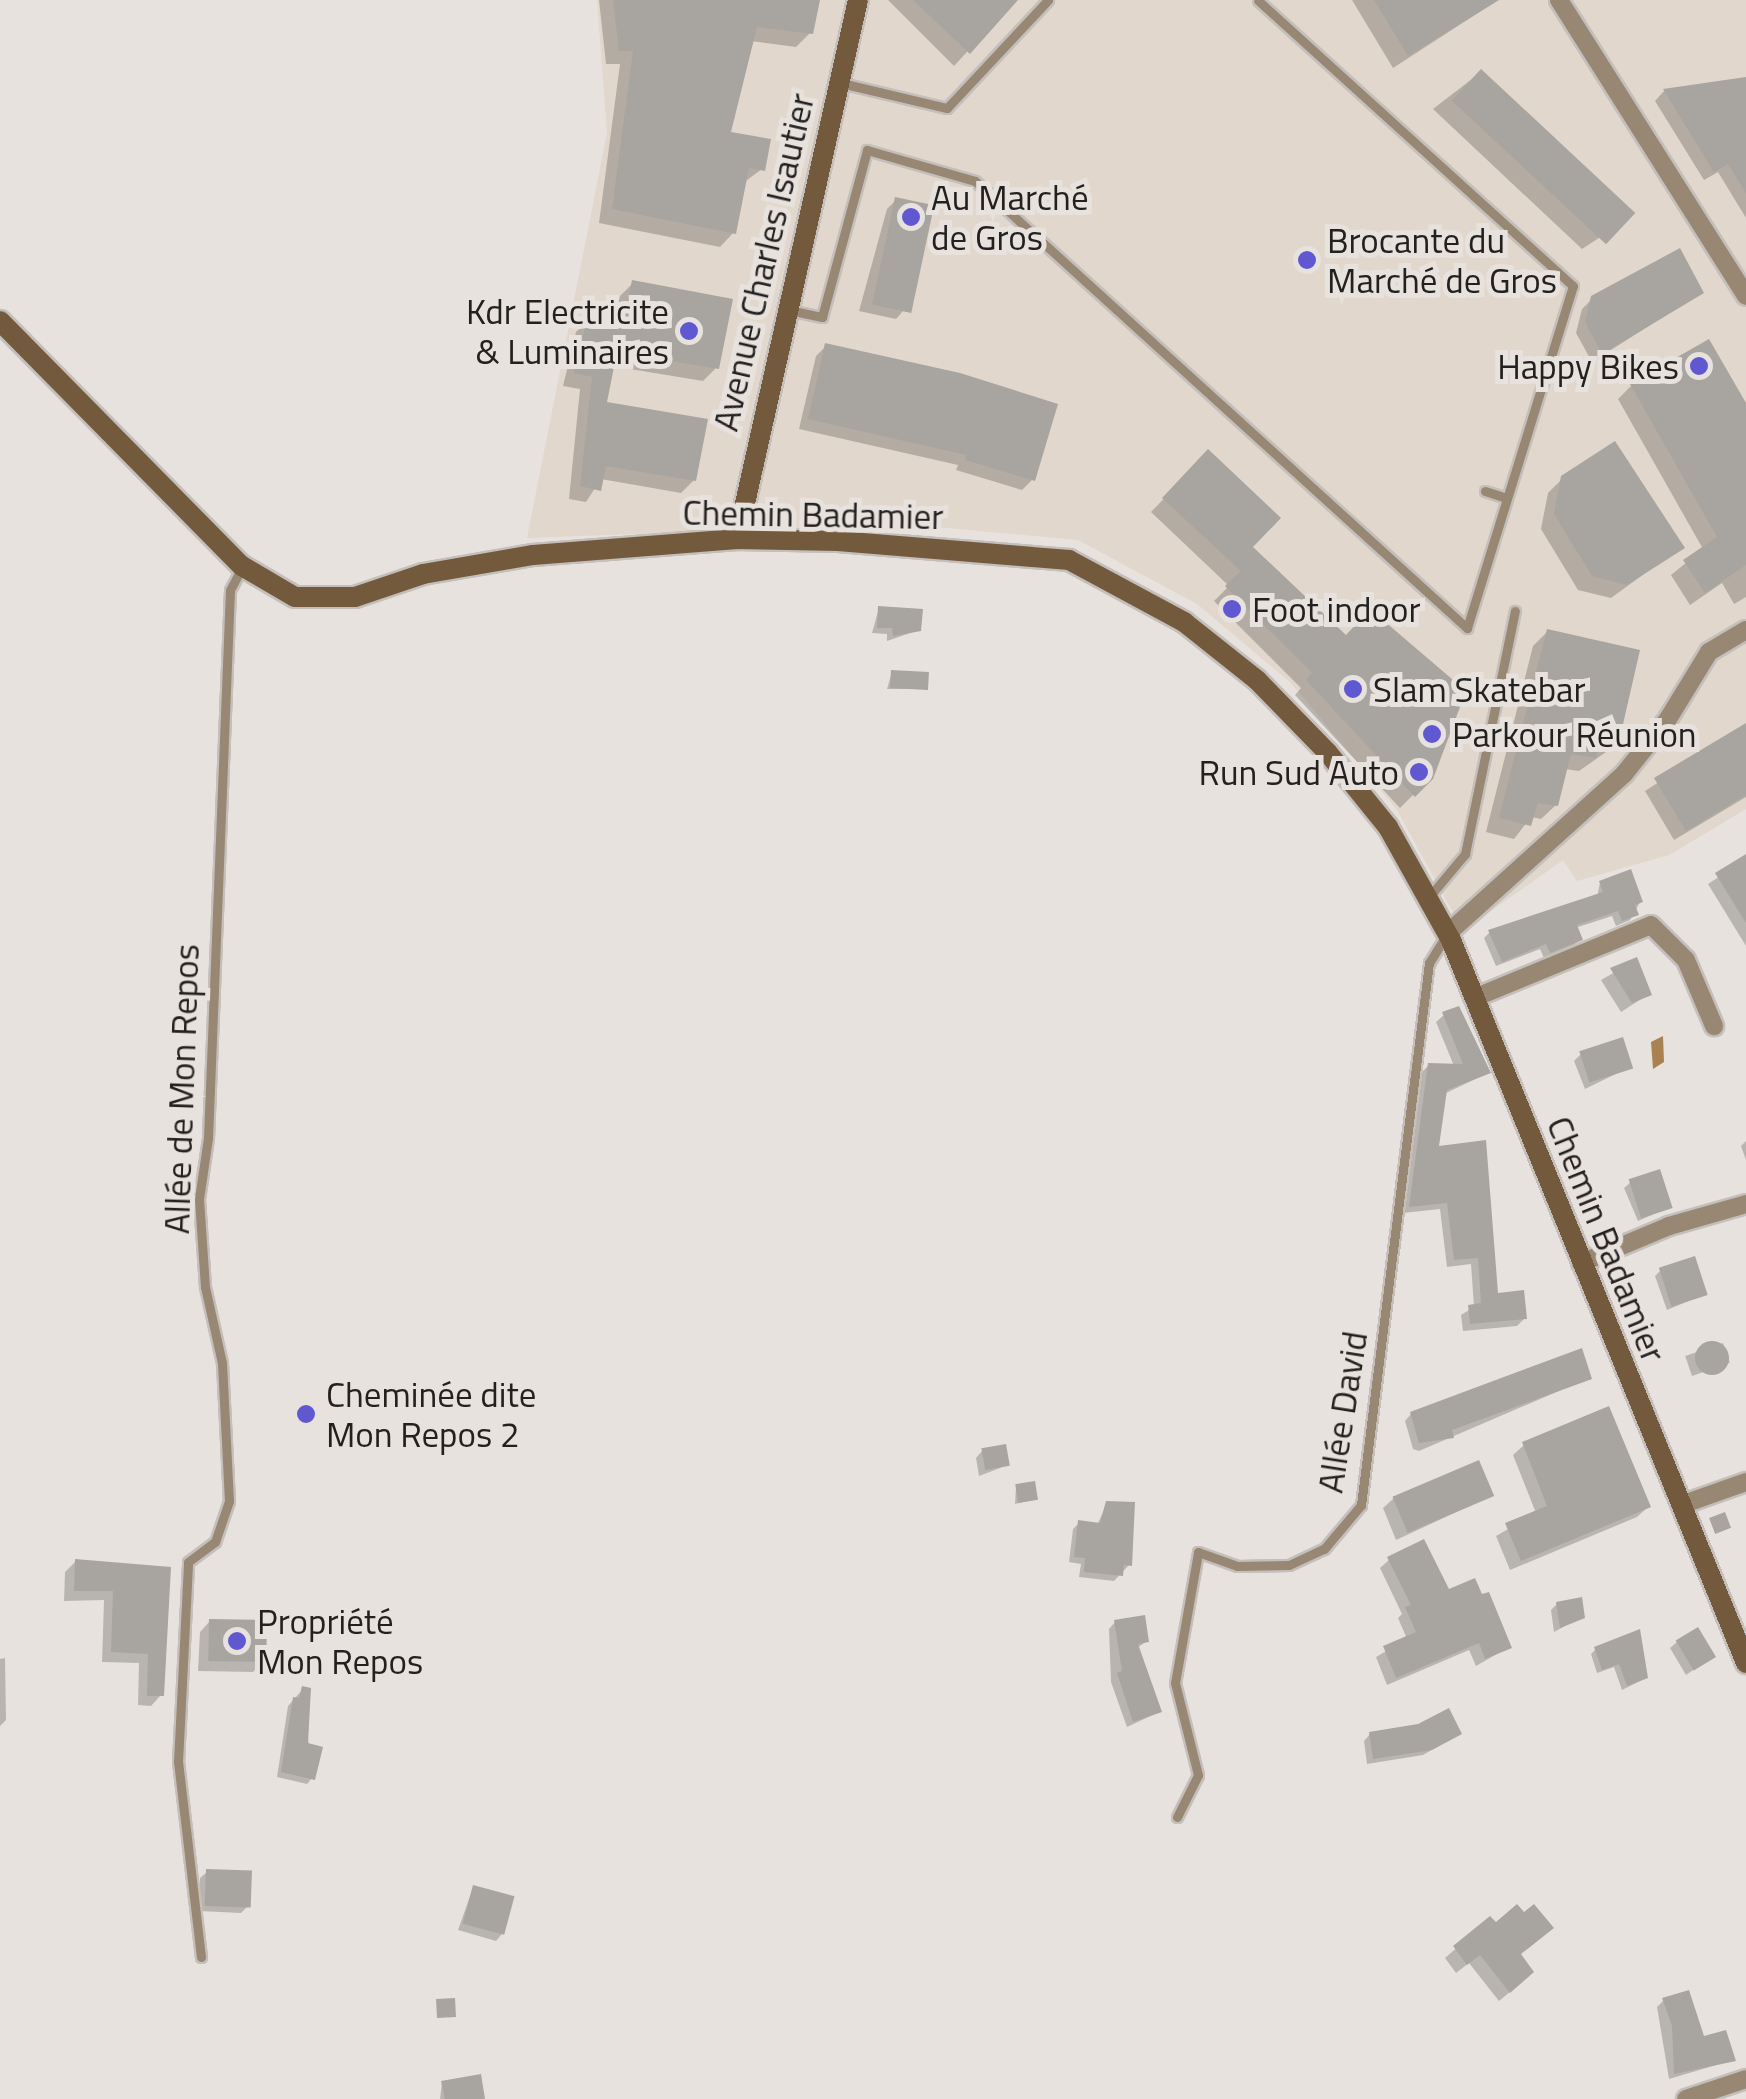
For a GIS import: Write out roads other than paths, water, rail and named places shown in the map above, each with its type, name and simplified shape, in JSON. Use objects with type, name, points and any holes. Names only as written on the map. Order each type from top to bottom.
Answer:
[{"type":"street","name":"Avenue Charles Isautier","points":[[737,539],[858,0]]},
{"type":"street","points":[[1559,0],[1746,296]]},
{"type":"street","name":"Chemin Badamier","points":[[0,321],[242,566],[295,597],[324,600],[534,555],[737,539],[1030,552],[1109,576],[1184,622],[1256,680],[1388,828],[1447,934],[1746,1663]]},
{"type":"street","points":[[1447,934],[1624,774],[1668,719],[1709,652],[1746,630]]},
{"type":"street","points":[[1474,998],[1651,926],[1686,960],[1714,1026]]},
{"type":"street","points":[[1581,1263],[1669,1226],[1746,1204]]},
{"type":"street","points":[[1681,1505],[1746,1482]]},
{"type":"street","points":[[1686,2099],[1746,2079]]},
{"type":"lane","points":[[838,82],[947,108],[1048,0]]},
{"type":"lane","points":[[786,310],[822,317],[866,150],[975,181],[1467,628],[1573,286],[1258,0]]},
{"type":"lane","points":[[1484,490],[1507,498]]},
{"type":"lane","name":"Allée de Mon Repos","points":[[200,1956],[178,1762],[188,1562],[215,1542],[229,1502],[222,1363],[204,1287],[198,1199],[208,1138],[230,590],[242,566]]},
{"type":"lane","points":[[1428,899],[1465,854],[1515,611]]},
{"type":"lane","name":"Allée David","points":[[1177,1818],[1198,1774],[1175,1683],[1198,1552],[1237,1566],[1289,1565],[1324,1549],[1361,1505],[1429,963],[1447,934]]},
{"type":"place","name":"Au Marché de Gros","points":[[911,217]]},
{"type":"place","name":"Brocante du Marché de Gros","points":[[1307,260]]},
{"type":"place","name":"Kdr Electricite & Luminaires","points":[[689,331]]},
{"type":"place","name":"Happy Bikes","points":[[1699,366]]},
{"type":"place","name":"Foot indoor","points":[[1232,609]]},
{"type":"place","name":"Slam Skatebar","points":[[1353,689]]},
{"type":"place","name":"Parkour Réunion","points":[[1432,734]]},
{"type":"place","name":"Run Sud Auto","points":[[1419,772]]},
{"type":"place","name":"Cheminée dite Mon Repos 2","points":[[306,1414]]},
{"type":"place","name":"Propriété Mon Repos","points":[[237,1641]]}]
